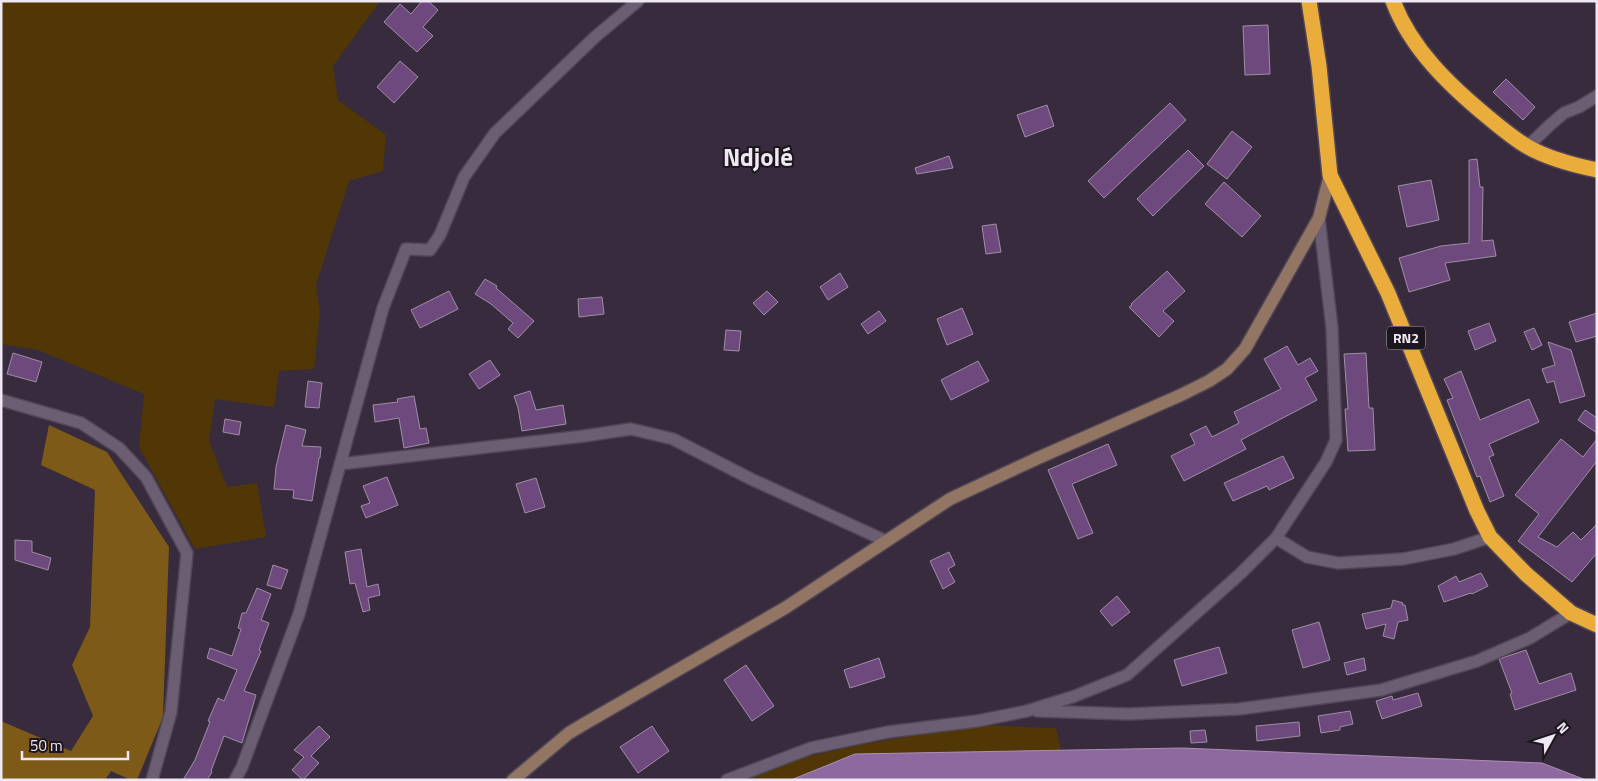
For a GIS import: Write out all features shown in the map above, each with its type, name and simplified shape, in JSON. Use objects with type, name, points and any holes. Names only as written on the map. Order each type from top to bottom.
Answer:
[{"type":"highway","name":"RN2","points":[[1309,1],[1319,66],[1330,175],[1388,293],[1477,511],[1490,537],[1526,574],[1571,613],[1597,625]]},
{"type":"highway","points":[[1393,1],[1400,20],[1424,54],[1445,79],[1483,113],[1527,147],[1544,155],[1597,170]]},
{"type":"street","points":[[235,780],[242,767],[300,614],[383,308],[406,249],[430,250],[440,235],[464,177],[495,133],[595,37],[638,1]]},
{"type":"street","points":[[1527,147],[1564,114],[1597,96]]},
{"type":"street","points":[[513,780],[569,733],[785,608],[950,500],[1038,458],[1210,382],[1227,369],[1250,341],[1319,218],[1330,175]]},
{"type":"street","points":[[727,780],[811,748],[888,732],[977,721],[1027,711],[1075,696],[1127,675],[1276,538],[1326,462],[1336,440],[1332,328],[1319,218]]},
{"type":"street","points":[[1,400],[81,423],[119,448],[146,477],[187,553],[171,712],[152,780]]},
{"type":"street","points":[[340,464],[631,429],[673,439],[750,479],[886,541]]},
{"type":"street","points":[[1276,538],[1307,557],[1338,563],[1402,559],[1454,550],[1490,537]]},
{"type":"street","points":[[1027,711],[1128,714],[1240,709],[1381,690],[1477,661],[1530,638],[1571,613]]},
{"type":"shaded area","points":[[1,1],[380,1],[333,66],[338,100],[386,135],[383,171],[349,181],[316,285],[320,311],[314,369],[279,371],[274,407],[215,399],[209,441],[227,487],[257,483],[266,537],[195,549],[139,447],[144,394],[38,350],[1,344]]},
{"type":"shaded area","points":[[49,425],[107,452],[169,547],[163,717],[137,780],[131,780],[111,771],[105,780],[1,780],[1,721],[71,751],[93,716],[72,665],[90,627],[95,490],[41,465]]},
{"type":"shaded area","points":[[982,725],[1056,728],[1061,751],[855,754],[791,780],[743,780],[780,763],[863,744]]},
{"type":"shaded area","points":[[1182,748],[1542,763],[1586,780],[791,780],[855,754]]},
{"type":"building","points":[[422,1],[428,1],[438,10],[423,27],[433,36],[417,52],[384,22],[400,4],[411,14]]},
{"type":"building","points":[[1268,25],[1270,74],[1245,75],[1243,26]]},
{"type":"building","points":[[400,61],[418,77],[394,103],[377,87]]},
{"type":"building","points":[[1506,79],[1535,107],[1523,120],[1493,92]]},
{"type":"building","points":[[1170,103],[1186,120],[1104,198],[1088,181]]},
{"type":"building","points":[[1047,105],[1054,126],[1025,137],[1017,115]]},
{"type":"building","points":[[1232,131],[1252,147],[1227,179],[1207,164]]},
{"type":"building","points":[[1188,150],[1204,166],[1153,216],[1137,199]]},
{"type":"building","points":[[949,156],[953,168],[917,174],[915,168]]},
{"type":"building","points":[[1477,159],[1480,187],[1483,187],[1482,241],[1493,240],[1496,256],[1445,263],[1450,280],[1409,292],[1399,258],[1441,246],[1469,243],[1469,160]]},
{"type":"building","points":[[1431,180],[1439,220],[1407,227],[1398,186]]},
{"type":"building","points":[[1224,182],[1261,216],[1242,237],[1205,204]]},
{"type":"building","points":[[996,224],[1001,252],[986,254],[982,226]]},
{"type":"building","points":[[1167,271],[1185,291],[1163,311],[1174,321],[1159,337],[1129,307]]},
{"type":"building","points":[[840,273],[848,287],[828,300],[820,287]]},
{"type":"building","points":[[485,279],[497,286],[496,288],[534,321],[518,338],[508,329],[513,323],[491,304],[475,294]]},
{"type":"building","points":[[449,291],[458,309],[420,328],[411,310]]},
{"type":"building","points":[[767,291],[778,302],[764,315],[753,303]]},
{"type":"building","points":[[602,297],[604,314],[579,317],[578,299]]},
{"type":"building","points":[[962,308],[973,334],[947,345],[937,319]]},
{"type":"building","points":[[879,311],[886,321],[868,334],[861,324]]},
{"type":"building","points":[[1597,313],[1597,336],[1576,342],[1569,322]]},
{"type":"building","points":[[1489,323],[1496,341],[1475,350],[1468,331]]},
{"type":"building","points":[[1534,328],[1542,345],[1532,350],[1524,332]]},
{"type":"building","points":[[726,330],[741,331],[739,351],[724,350]]},
{"type":"building","points":[[1548,342],[1571,350],[1585,396],[1560,403],[1554,381],[1547,383],[1542,369],[1555,365]]},
{"type":"building","points":[[1287,346],[1298,365],[1310,358],[1318,371],[1305,378],[1317,400],[1241,440],[1246,449],[1184,481],[1171,456],[1195,444],[1190,434],[1206,426],[1212,437],[1239,423],[1234,412],[1281,389],[1264,359]]},
{"type":"building","points":[[13,353],[42,362],[36,382],[7,374]]},
{"type":"building","points":[[1366,353],[1369,408],[1373,408],[1375,450],[1348,451],[1345,409],[1348,409],[1344,354]]},
{"type":"building","points":[[490,360],[500,375],[479,389],[469,374]]},
{"type":"building","points":[[978,361],[989,381],[951,400],[941,380]]},
{"type":"building","points":[[1461,371],[1480,420],[1529,399],[1539,422],[1489,444],[1494,455],[1489,457],[1504,496],[1490,502],[1480,476],[1477,477],[1447,400],[1453,398],[1444,379]]},
{"type":"building","points":[[308,381],[322,383],[319,408],[305,407]]},
{"type":"building","points":[[530,391],[536,410],[563,405],[566,424],[522,431],[514,396]]},
{"type":"building","points":[[414,396],[420,429],[426,428],[429,443],[404,448],[399,418],[375,422],[373,405],[398,402],[397,399]]},
{"type":"building","points":[[1585,410],[1597,418],[1597,433],[1578,420]]},
{"type":"building","points":[[225,419],[241,422],[239,435],[223,432]]},
{"type":"building","points":[[286,425],[306,430],[302,446],[321,447],[312,501],[293,498],[294,490],[274,489],[276,467]]},
{"type":"building","points":[[1561,439],[1583,457],[1597,439],[1597,461],[1538,537],[1557,547],[1573,532],[1581,540],[1597,524],[1597,553],[1572,582],[1518,541],[1539,514],[1515,495]]},
{"type":"building","points":[[1108,444],[1117,465],[1072,484],[1093,533],[1078,539],[1048,470]]},
{"type":"building","points":[[1283,456],[1294,478],[1269,490],[1267,486],[1233,501],[1224,483]]},
{"type":"building","points":[[387,477],[398,505],[366,518],[361,506],[370,503],[363,486]]},
{"type":"building","points":[[536,478],[545,507],[525,513],[516,484]]},
{"type":"building","points":[[15,540],[32,541],[32,552],[51,558],[48,570],[15,560]]},
{"type":"building","points":[[361,549],[367,587],[378,584],[380,595],[368,598],[370,610],[363,612],[355,583],[350,584],[345,552]]},
{"type":"building","points":[[949,552],[955,565],[948,569],[955,582],[943,589],[930,561]]},
{"type":"building","points":[[273,565],[288,570],[281,589],[267,585]]},
{"type":"building","points":[[1481,573],[1488,586],[1472,594],[1444,602],[1438,586],[1456,576],[1459,582]]},
{"type":"building","points":[[257,588],[271,594],[261,620],[269,623],[259,650],[261,651],[244,691],[256,695],[242,743],[224,736],[212,772],[207,780],[183,780],[195,760],[218,698],[224,701],[237,670],[207,658],[210,648],[232,656],[241,629],[238,628],[242,613],[246,613]]},
{"type":"building","points":[[1117,596],[1130,612],[1112,626],[1100,611]]},
{"type":"building","points":[[1393,600],[1405,605],[1408,620],[1398,622],[1394,639],[1383,636],[1386,624],[1366,629],[1362,614],[1391,608]]},
{"type":"building","points":[[1319,622],[1330,660],[1303,668],[1292,630]]},
{"type":"building","points":[[1219,647],[1227,673],[1182,686],[1174,660]]},
{"type":"building","points":[[1526,650],[1539,684],[1571,673],[1576,690],[1515,710],[1510,694],[1512,693],[1499,659]]},
{"type":"building","points":[[879,658],[885,677],[850,688],[844,670]]},
{"type":"building","points":[[1364,658],[1366,670],[1347,675],[1344,663]]},
{"type":"building","points":[[746,665],[774,706],[752,721],[724,680]]},
{"type":"building","points":[[1418,693],[1422,706],[1382,719],[1376,701],[1392,696],[1393,700]]},
{"type":"building","points":[[1350,711],[1353,724],[1340,727],[1340,730],[1321,733],[1318,716]]},
{"type":"building","points":[[1299,722],[1300,736],[1257,741],[1256,726]]},
{"type":"building","points":[[319,726],[330,737],[311,756],[319,763],[303,780],[292,770],[304,757],[294,750]]},
{"type":"building","points":[[652,726],[669,751],[638,773],[620,747]]},
{"type":"building","points":[[1205,730],[1207,742],[1191,743],[1190,731]]},
{"type":"district","name":"Ndjolé","points":[[758,157]]}]
